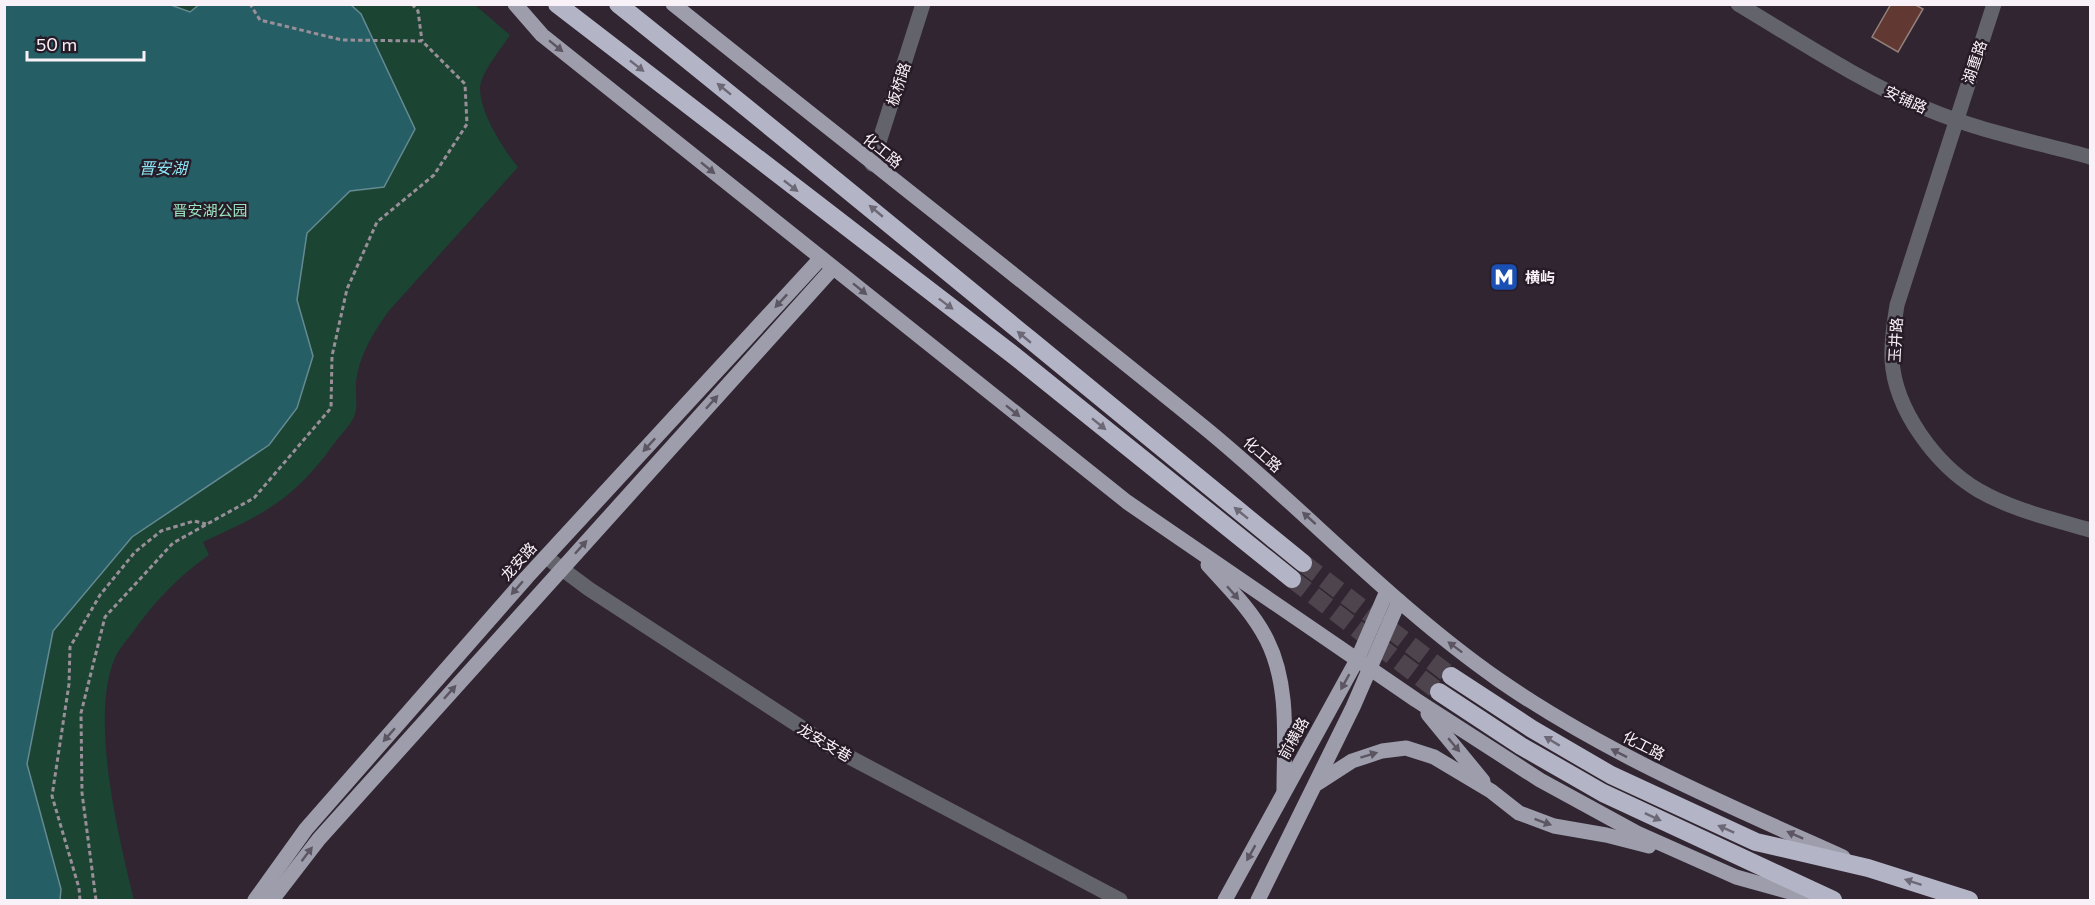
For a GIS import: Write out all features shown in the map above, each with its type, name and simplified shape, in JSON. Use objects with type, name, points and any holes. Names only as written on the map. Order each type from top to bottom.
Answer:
[{"type":"highway","points":[[557,4],[1012,354],[1292,579]]},
{"type":"highway","points":[[618,4],[866,202],[1025,338],[1302,563]]},
{"type":"highway","name":"化工路","points":[[1451,676],[1572,753],[1701,818],[1755,842],[1868,868],[1969,900]]},
{"type":"highway","points":[[1439,692],[1521,746],[1603,793],[1833,900]]},
{"type":"main road","points":[[514,4],[542,35],[1119,496],[1194,549],[1358,658],[1416,700],[1540,780],[1637,833],[1737,878],[1819,900]]},
{"type":"main road","name":"化工路","points":[[673,4],[1205,429],[1393,596],[1498,679],[1609,748],[1680,783],[1868,868]]},
{"type":"main road","points":[[272,900],[319,839],[561,568],[827,263]]},
{"type":"main road","name":"龙安路","points":[[255,900],[306,829],[546,557],[827,263]]},
{"type":"main road","points":[[1194,549],[1244,606],[1267,640],[1274,657],[1284,716],[1284,794]]},
{"type":"main road","points":[[1258,900],[1318,783],[1371,668],[1393,596]]},
{"type":"main road","name":"前横路","points":[[1225,900],[1393,596]]},
{"type":"main road","points":[[1416,700],[1491,791]]},
{"type":"main road","points":[[1318,783],[1352,761],[1382,751],[1406,748],[1434,757],[1491,791],[1519,813],[1554,826],[1606,835],[1689,857]]},
{"type":"street","name":"板桥路","points":[[873,164],[923,4]]},
{"type":"street","name":"安铺路","points":[[1738,4],[1880,87],[1955,120],[2091,157]]},
{"type":"street","name":"湖重路","points":[[1955,120],[1994,4]]},
{"type":"street","name":"玉井路","points":[[1955,120],[1897,305],[1892,346],[1897,387],[1921,433],[1942,461],[1965,482],[2013,506],[2091,530]]},
{"type":"street","name":"龙安支巷","points":[[546,557],[836,750],[1120,900]]},
{"type":"path","points":[[250,4],[260,20],[342,40],[422,41]]},
{"type":"path","points":[[96,900],[82,793],[81,713],[105,617],[173,543],[254,498],[331,408],[332,356],[347,289],[377,222],[434,175],[467,124],[465,84],[422,41],[418,11],[412,4]]},
{"type":"path","points":[[80,900],[79,888],[52,796],[69,684],[70,647],[100,595],[135,552],[161,531],[194,521],[206,524]]},
{"type":"green space","name":"晋安湖","points":[[5,5],[475,5],[510,35],[488,68],[480,89],[481,100],[491,125],[518,167],[382,320],[360,363],[356,382],[354,418],[321,461],[293,491],[262,513],[203,542],[209,555],[177,581],[159,600],[115,658],[108,683],[105,712],[106,745],[115,812],[134,900],[5,900]]},
{"type":"water","name":"晋安湖","points":[[168,4],[190,12],[200,4],[351,5],[361,14],[415,129],[384,187],[350,191],[307,233],[297,300],[313,356],[297,408],[269,445],[132,537],[53,631],[27,764],[61,889],[60,900],[5,900],[5,5]]},
{"type":"building","points":[[1891,4],[1914,4],[1923,9],[1898,52],[1872,37]]},
{"type":"tunnel","points":[[1303,563],[1451,676]]},
{"type":"tunnel","points":[[1292,579],[1439,692]]},
{"type":"place","name":"横屿","points":[[1504,277]]},
{"type":"park label","name":"晋安湖公园","points":[[210,210]]}]
